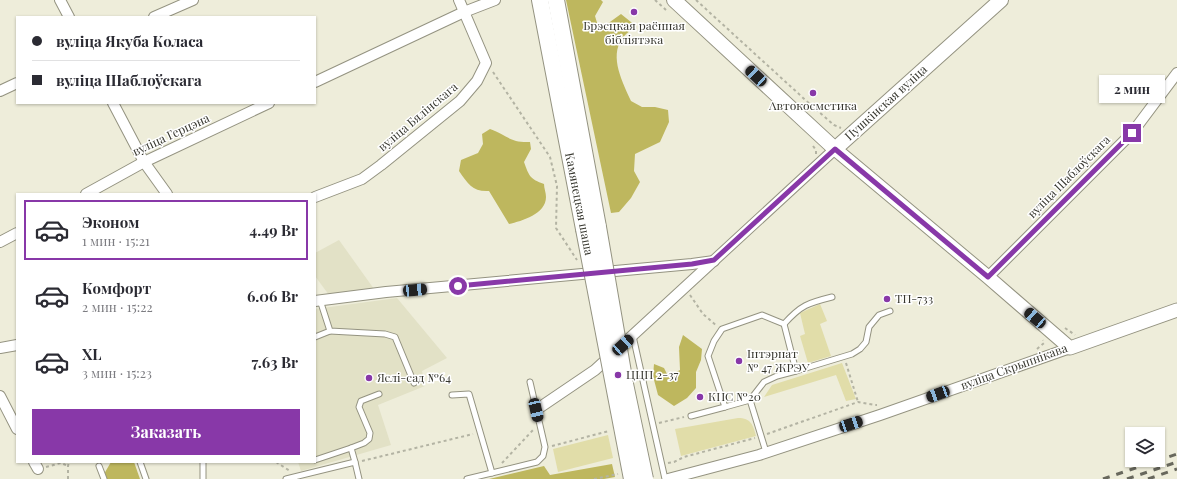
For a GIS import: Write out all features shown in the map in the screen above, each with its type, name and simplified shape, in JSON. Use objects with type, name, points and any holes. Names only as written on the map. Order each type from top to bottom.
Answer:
[{"type":"main road","name":"Камянецкая шаша","points":[[540,0],[626,384],[644,479]]},
{"type":"main road","name":"Камянецкая шаша","points":[[556,0],[632,479]]},
{"type":"main road","points":[[674,0],[835,149]]},
{"type":"main road","name":"Пушкінская вуліца","points":[[835,149],[1001,0]]},
{"type":"street","points":[[60,0],[68,16]]},
{"type":"street","points":[[156,16],[193,0]]},
{"type":"street","points":[[459,0],[486,63]]},
{"type":"street","points":[[316,82],[464,12],[494,0]]},
{"type":"street","name":"вуліца Бялінскага","points":[[316,197],[362,179],[381,165],[460,101],[477,81],[486,63]]},
{"type":"street","name":"вуліца Шаблоўскага","points":[[988,277],[1132,133],[1177,73]]},
{"type":"street","points":[[0,92],[16,84]]},
{"type":"street","points":[[114,104],[144,162],[166,193]]},
{"type":"street","name":"вуліца Герцэна","points":[[88,193],[144,162],[268,104]]},
{"type":"street","points":[[835,149],[1070,348]]},
{"type":"street","name":"Пушкінская вуліца","points":[[536,410],[595,370],[835,149]]},
{"type":"street","points":[[0,242],[16,234]]},
{"type":"street","points":[[318,301],[386,292],[586,275],[639,268],[692,264],[714,260]]},
{"type":"street","name":"вуліца Скрыпнікава","points":[[666,479],[766,452],[880,415],[1177,310]]},
{"type":"street","points":[[0,348],[16,345]]},
{"type":"street","points":[[0,396],[16,427]]},
{"type":"lane","points":[[784,324],[796,310],[814,301],[832,297]]},
{"type":"lane","points":[[318,301],[330,331]]},
{"type":"lane","points":[[691,416],[750,400],[764,382],[777,376],[852,354],[860,349],[866,342],[869,328],[879,316],[890,311]]},
{"type":"lane","points":[[725,407],[708,356],[714,341],[722,329],[762,315],[784,324]]},
{"type":"lane","points":[[784,324],[796,370]]},
{"type":"lane","points":[[316,336],[330,331],[385,334],[395,337],[414,383]]},
{"type":"lane","points":[[633,336],[666,479]]},
{"type":"lane","points":[[467,479],[537,462],[542,456],[545,447],[530,382]]},
{"type":"lane","points":[[316,460],[364,443],[369,439],[370,433],[359,407],[361,401],[379,394]]},
{"type":"lane","points":[[452,395],[469,394],[492,473]]},
{"type":"lane","points":[[750,400],[766,452]]},
{"type":"lane","points":[[351,448],[359,479]]},
{"type":"lane","points":[[286,479],[355,462]]},
{"type":"lane","points":[[140,463],[146,479]]},
{"type":"lane","points":[[203,463],[203,479]]},
{"type":"lane","points":[[99,466],[104,479]]},
{"type":"path","points":[[696,0],[820,114],[838,127],[844,128]]},
{"type":"path","points":[[486,63],[550,157],[557,186],[556,228],[586,275]]},
{"type":"path","points":[[813,145],[816,150],[816,155]]},
{"type":"path","points":[[684,288],[703,314],[722,329]]},
{"type":"path","points":[[1037,349],[1044,343],[1042,338]]},
{"type":"path","points":[[844,357],[858,402]]},
{"type":"path","points":[[674,462],[684,457],[762,436],[858,402],[875,405],[882,403]]},
{"type":"path","points":[[492,473],[518,448],[539,423]]},
{"type":"path","points":[[355,462],[480,432]]},
{"type":"path","points":[[36,466],[61,463],[68,466]]},
{"type":"path","points":[[68,479],[69,463]]},
{"type":"path","points":[[277,463],[284,468],[300,475]]},
{"type":"shaded area","points":[[566,0],[601,0],[603,2],[595,16],[598,26],[603,27],[621,14],[636,26],[625,35],[618,46],[617,62],[621,78],[631,101],[642,107],[655,107],[668,110],[669,122],[660,142],[635,154],[634,171],[640,182],[631,198],[619,212],[611,213]]},
{"type":"shaded area","points":[[490,129],[513,140],[530,142],[531,149],[524,162],[527,171],[531,176],[544,184],[546,197],[542,208],[526,219],[509,224],[489,191],[475,189],[465,180],[459,171],[461,160],[478,153],[483,144],[482,134]]},
{"type":"shaded area","points":[[339,240],[374,289],[329,295],[316,277],[316,252]]},
{"type":"shaded area","name":"Яслі-сад №64","points":[[397,298],[447,358],[422,371],[425,386],[378,405],[391,445],[301,471],[298,463],[316,463],[316,309]]},
{"type":"shaded area","points":[[820,304],[827,321],[820,324],[831,356],[808,363],[800,336],[805,334],[800,313]]},
{"type":"shaded area","points":[[683,335],[702,349],[701,360],[696,372],[696,388],[687,398],[674,406],[658,395],[653,376],[654,364],[664,368],[668,376],[680,370],[679,347]]},
{"type":"shaded area","points":[[842,363],[856,399],[846,401],[836,375],[764,397],[772,385]]},
{"type":"shaded area","points":[[738,418],[746,419],[751,423],[756,436],[681,456],[675,429]]},
{"type":"shaded area","points":[[608,435],[613,458],[558,472],[553,449]]},
{"type":"shaded area","points":[[110,463],[134,463],[140,479],[106,479],[104,474]]},
{"type":"shaded area","points":[[612,464],[615,477],[604,479],[489,479],[544,466],[550,475]]},
{"type":"railway","points":[[1103,479],[1177,454]]},
{"type":"railway","points":[[1127,479],[1177,462]]},
{"type":"railway","points":[[1148,479],[1177,469]]},
{"type":"place","name":"Брэсцкая раённая бібліятэка","points":[[634,12]]},
{"type":"place","name":"Автокосметика","points":[[813,93]]},
{"type":"place","name":"ТП-733","points":[[887,299]]},
{"type":"place","name":"Інтэрнат № 47 ЖРЭУ","points":[[739,361]]},
{"type":"place","name":"ЦЦП 2-37","points":[[618,375]]},
{"type":"place","name":"Яслі-сад №64","points":[[369,378]]},
{"type":"place","name":"КНС №20","points":[[700,397]]},
{"type":"route","points":[[458,286],[586,275],[639,268],[692,264],[714,260],[835,149],[988,277],[1132,133]]}]
